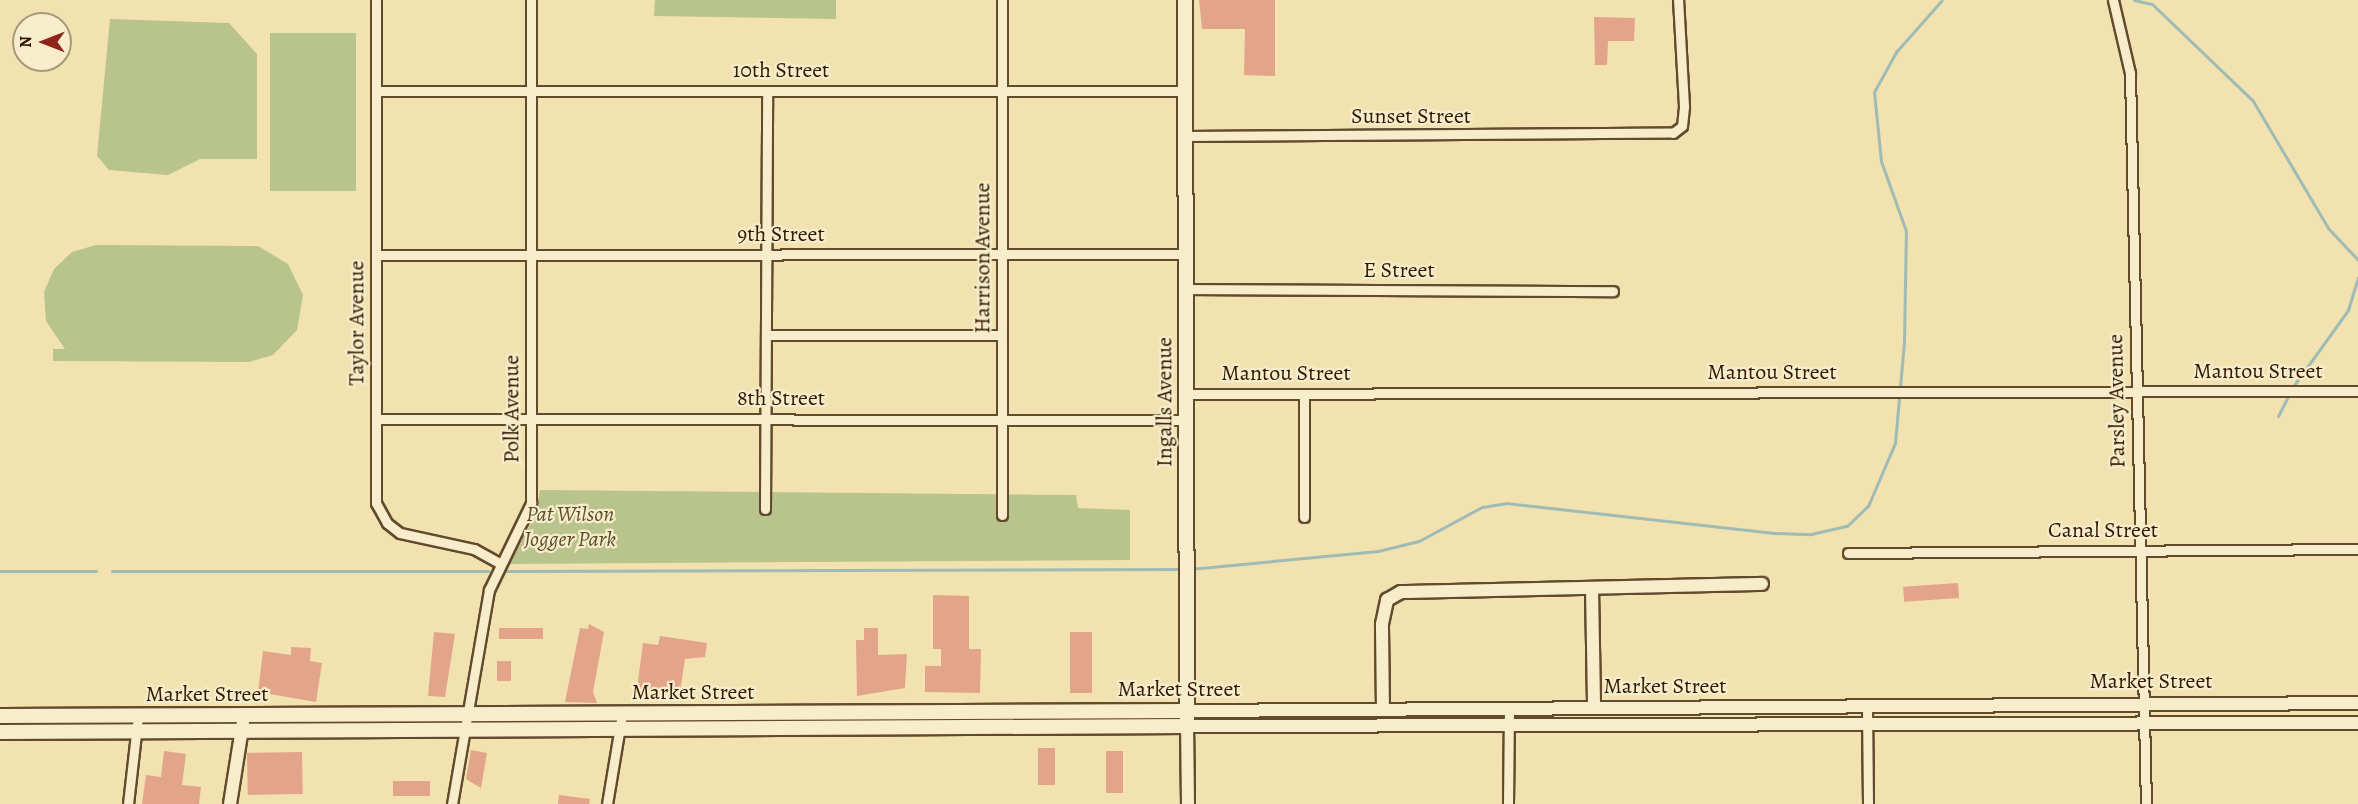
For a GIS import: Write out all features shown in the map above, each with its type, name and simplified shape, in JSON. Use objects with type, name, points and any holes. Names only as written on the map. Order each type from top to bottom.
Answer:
[{"type":"main road","name":"Ingalls Avenue","points":[[1185,0],[1187,726]]},
{"type":"main road","name":"Market Street","points":[[0,716],[1187,711]]},
{"type":"main road","name":"Market Street","points":[[0,732],[1187,726]]},
{"type":"street","name":"Taylor Avenue","points":[[376,0],[376,503],[387,523],[418,538],[474,549],[499,563]]},
{"type":"street","name":"Polk Avenue","points":[[452,804],[499,563],[529,512],[531,0]]},
{"type":"street","name":"Harrison Avenue","points":[[1002,0],[1002,515]]},
{"type":"street","name":"Sunset Street","points":[[1186,136],[1673,133],[1682,126],[1678,0]]},
{"type":"street","name":"Parsley Avenue","points":[[2114,0],[2130,73],[2146,804]]},
{"type":"street","points":[[765,509],[767,90]]},
{"type":"street","name":"10th Street","points":[[376,91],[1186,90]]},
{"type":"street","name":"9th Street","points":[[377,255],[1186,254]]},
{"type":"street","name":"E Street","points":[[1186,289],[1613,291]]},
{"type":"street","points":[[767,335],[1002,335]]},
{"type":"street","name":"Mantou Street","points":[[1186,394],[2358,391]]},
{"type":"street","points":[[1304,394],[1304,517]]},
{"type":"street","name":"8th Street","points":[[376,419],[1186,420]]},
{"type":"street","name":"Canal Street","points":[[1848,553],[2358,549]]},
{"type":"street","points":[[1383,710],[1382,624],[1387,600],[1401,592],[1762,584]]},
{"type":"street","points":[[1592,588],[1594,708]]},
{"type":"street","name":"Market Street","points":[[1187,711],[2358,703]]},
{"type":"street","points":[[1867,707],[1868,804]]},
{"type":"street","points":[[1508,804],[1509,709]]},
{"type":"street","points":[[607,804],[622,714]]},
{"type":"street","points":[[128,804],[138,716]]},
{"type":"street","points":[[230,804],[244,716]]},
{"type":"street","name":"Market Street","points":[[1187,726],[1868,722],[2358,723]]},
{"type":"street","name":"Ingalls Avenue","points":[[1187,726],[1188,804]]},
{"type":"green space","points":[[655,0],[836,0],[836,19],[654,16]]},
{"type":"green space","points":[[110,19],[229,23],[257,54],[257,159],[200,159],[168,175],[109,170],[97,156]]},
{"type":"green space","points":[[270,33],[356,33],[356,191],[270,191]]},
{"type":"green space","points":[[96,245],[258,246],[288,264],[303,295],[297,330],[273,355],[249,362],[53,361],[53,349],[65,349],[46,321],[44,292],[54,269],[72,252]]},
{"type":"green space","name":"Pat Wilson Jogger Park","points":[[540,490],[1076,495],[1078,508],[1130,510],[1130,560],[510,564],[535,515]]},
{"type":"building","points":[[1199,0],[1275,0],[1275,76],[1244,75],[1245,29],[1202,29]]},
{"type":"building","points":[[1594,17],[1635,18],[1634,41],[1608,41],[1607,65],[1595,65]]},
{"type":"building","points":[[1958,583],[1959,598],[1904,602],[1903,587]]},
{"type":"building","points":[[933,595],[969,596],[969,649],[981,649],[980,693],[925,692],[925,666],[941,666],[941,649],[933,649]]},
{"type":"building","points":[[589,624],[604,632],[593,692],[597,703],[565,702],[580,628],[588,629]]},
{"type":"building","points":[[499,628],[543,628],[543,639],[499,639]]},
{"type":"building","points":[[864,628],[878,628],[878,655],[907,654],[905,688],[857,696],[856,640],[864,640]]},
{"type":"building","points":[[434,632],[455,634],[445,697],[428,696]]},
{"type":"building","points":[[1070,632],[1092,632],[1092,693],[1070,693]]},
{"type":"building","points":[[660,636],[707,643],[705,657],[685,659],[680,692],[667,689],[665,701],[636,696],[643,643],[658,645]]},
{"type":"building","points":[[291,647],[311,648],[310,661],[322,663],[316,702],[258,692],[263,651],[291,655]]},
{"type":"building","points":[[497,661],[511,661],[511,681],[497,681]]},
{"type":"building","points":[[1038,748],[1055,748],[1055,785],[1038,785]]},
{"type":"building","points":[[471,750],[487,753],[481,788],[466,779]]},
{"type":"building","points":[[164,751],[186,754],[182,785],[201,787],[199,804],[142,804],[146,775],[161,777]]},
{"type":"building","points":[[1106,751],[1123,751],[1123,793],[1106,793]]},
{"type":"building","points":[[302,752],[303,794],[248,795],[247,753]]},
{"type":"building","points":[[393,781],[430,781],[430,796],[393,796]]},
{"type":"building","points":[[559,795],[590,799],[589,804],[558,804]]},
{"type":"waterway","points":[[1190,569],[1378,551],[1419,541],[1482,507],[1506,503],[1774,533],[1811,534],[1847,526],[1868,506],[1895,443],[1904,342],[1906,231],[1881,161],[1874,92],[1896,52],[1942,0]]},
{"type":"waterway","points":[[2134,0],[2152,4],[2253,101],[2328,228],[2358,260]]},
{"type":"waterway","points":[[2292,388],[2348,310],[2358,277]]},
{"type":"waterway","points":[[2278,416],[2289,394]]},
{"type":"waterway","points":[[504,571],[1183,569]]},
{"type":"waterway","points":[[0,571],[96,571]]},
{"type":"waterway","points":[[112,571],[488,571]]}]
